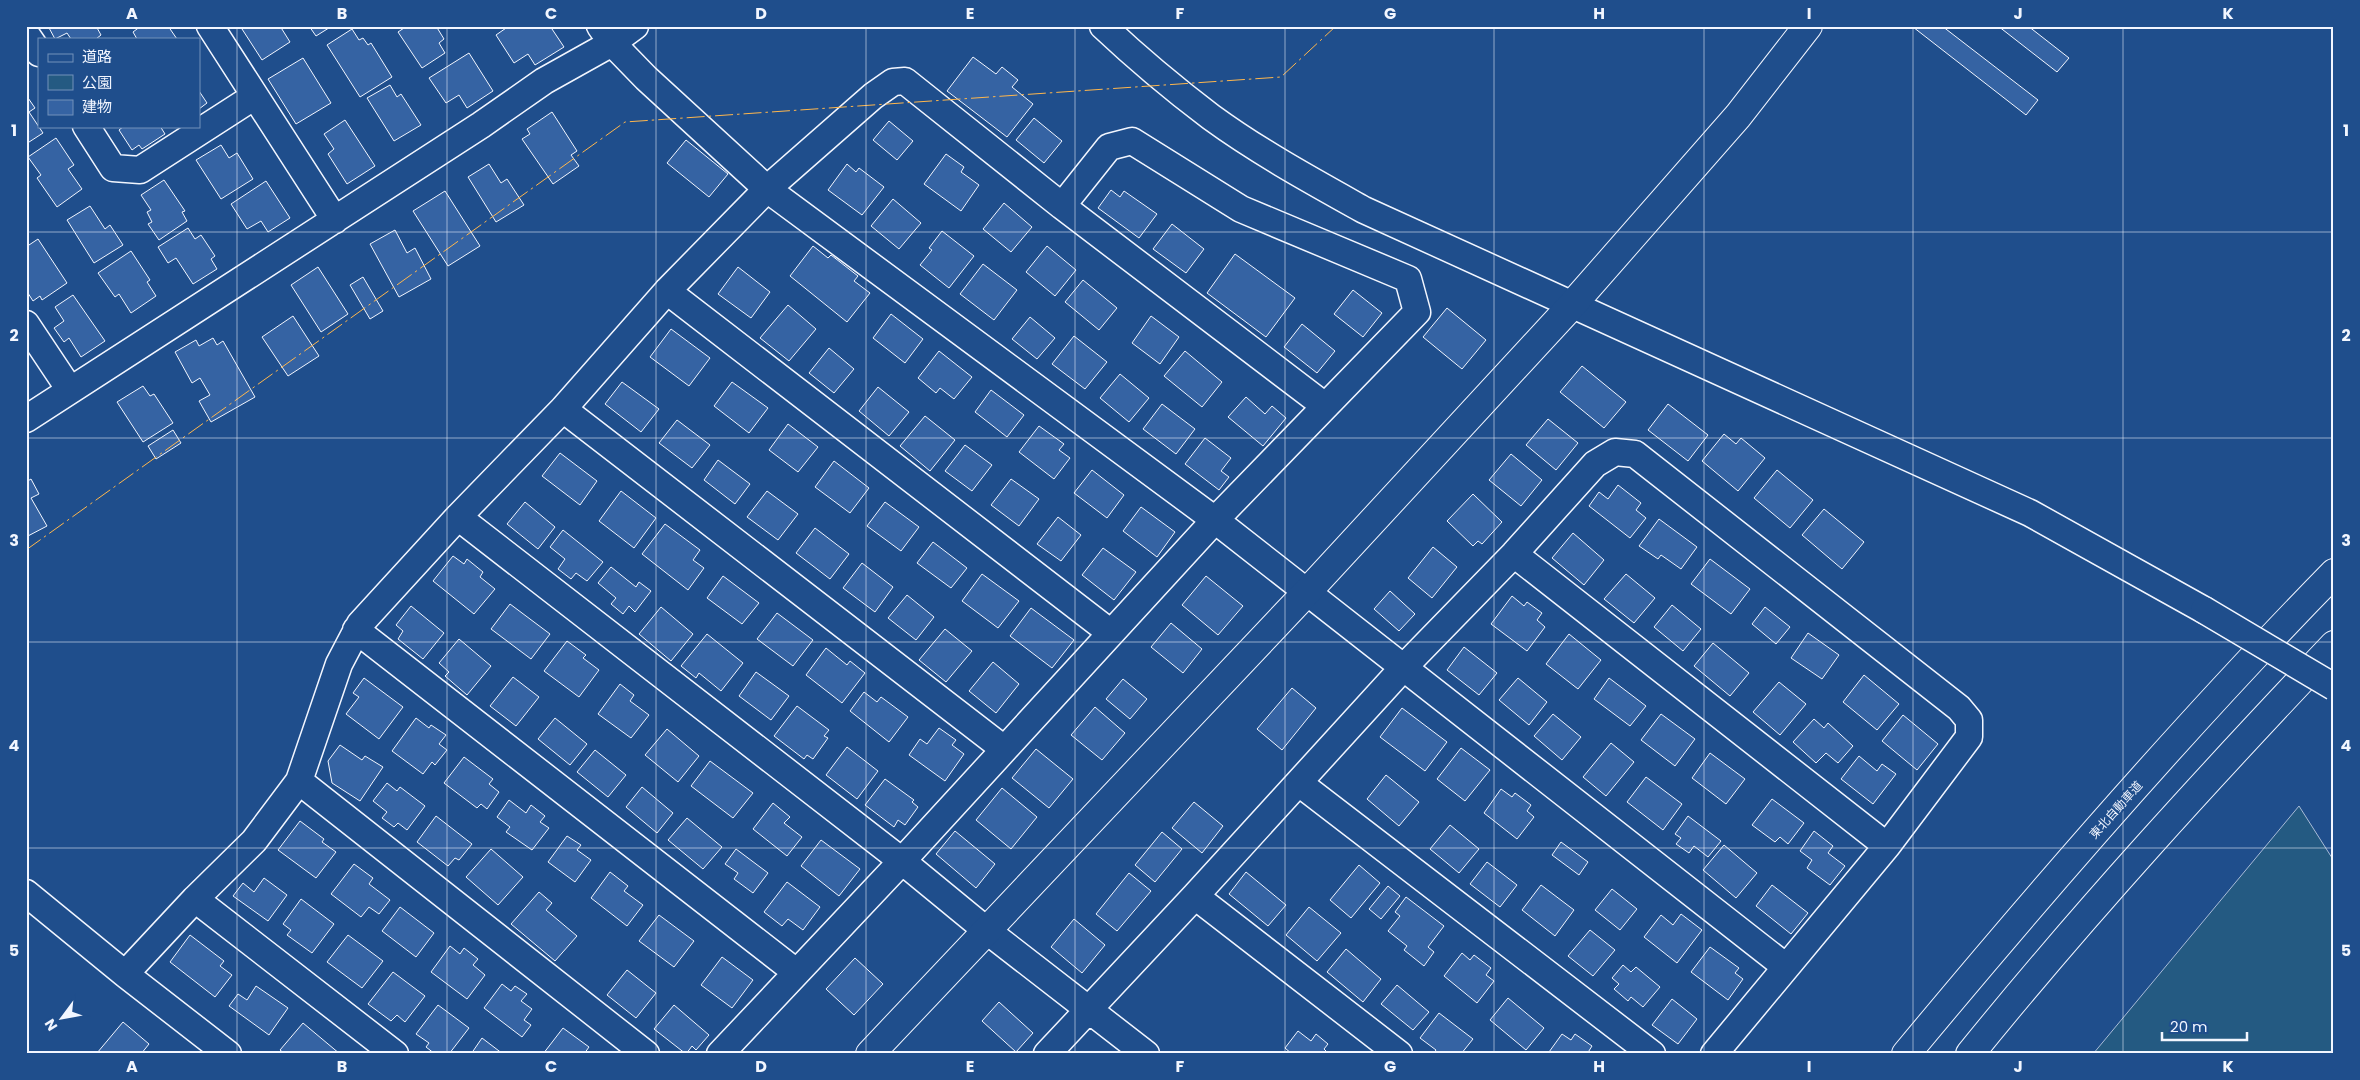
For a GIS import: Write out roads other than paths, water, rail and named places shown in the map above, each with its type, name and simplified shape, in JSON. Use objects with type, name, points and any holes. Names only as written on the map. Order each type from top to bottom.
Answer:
[{"type":"main road","points":[[870,1054],[1308,591],[1573,304],[1738,116],[1808,26]]},
{"type":"main road","name":"東北自動車道","points":[[1906,1054],[2078,852],[2201,715],[2334,573]]},
{"type":"main road","points":[[1970,1054],[2113,884],[2235,749],[2334,645]]},
{"type":"street","points":[[210,26],[335,220]]},
{"type":"street","points":[[26,419],[335,220],[544,81],[606,34],[635,26]]},
{"type":"street","points":[[1103,26],[1127,49],[1212,117],[1282,163],[1364,210],[2030,513],[2204,610],[2334,687]]},
{"type":"street","points":[[26,34],[38,52]]},
{"type":"street","points":[[606,34],[646,78],[767,188],[1308,591],[1403,668],[1786,967]]},
{"type":"street","points":[[125,974],[195,899],[254,841],[299,781],[339,664],[356,630],[458,517],[563,409],[666,290],[767,188],[873,96],[893,82],[905,81],[1062,206],[1325,406]]},
{"type":"street","points":[[87,128],[113,168],[140,170],[255,96]]},
{"type":"street","points":[[720,1054],[902,860],[1215,520],[1417,312],[1408,280],[1241,209],[1132,141],[1109,147],[1062,206]]},
{"type":"street","points":[[666,290],[1111,633]]},
{"type":"street","points":[[26,324],[70,390]]},
{"type":"street","points":[[563,409],[1004,749]]},
{"type":"street","points":[[1047,1054],[1088,1008],[1195,896],[1403,668],[1514,554],[1595,464],[1615,452],[1635,454],[1944,696],[1959,708],[1969,720],[1969,737],[1887,846],[1714,1054]]},
{"type":"street","points":[[458,517],[902,860],[986,930],[1146,1054]]},
{"type":"street","points":[[1514,554],[1887,846]]},
{"type":"street","points":[[356,630],[786,965]]},
{"type":"street","points":[[299,781],[646,1054]]},
{"type":"street","points":[[1299,782],[1652,1054]]},
{"type":"street","points":[[26,893],[125,974],[228,1054]]},
{"type":"street","points":[[1195,896],[1399,1054]]},
{"type":"street","points":[[195,899],[395,1054]]}]
